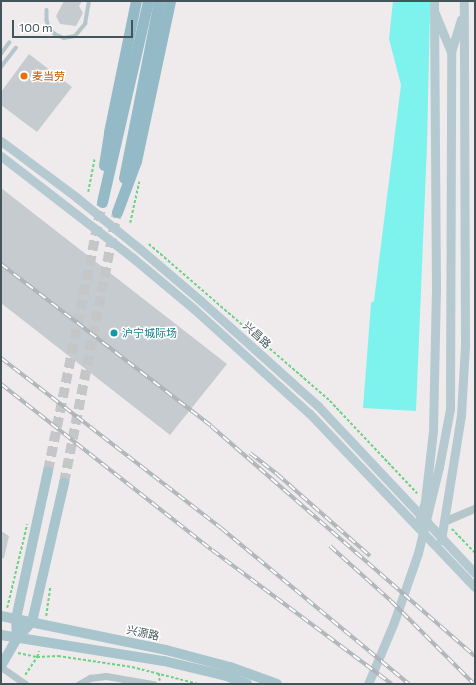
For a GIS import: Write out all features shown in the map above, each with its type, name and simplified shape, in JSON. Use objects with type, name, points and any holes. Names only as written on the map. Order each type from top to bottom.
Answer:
[{"type":"highway","points":[[136,1],[109,132],[104,163],[102,202],[148,1]]},
{"type":"highway","points":[[159,1],[117,212],[136,161],[170,1]]},
{"type":"main road","points":[[418,527],[424,501],[433,431],[436,291],[434,1]]},
{"type":"main road","points":[[439,549],[461,415],[465,346],[464,1]]},
{"type":"main road","points":[[434,11],[451,52]]},
{"type":"main road","points":[[368,684],[394,622],[418,553],[439,467],[450,409],[451,52],[464,11]]},
{"type":"main road","name":"兴昌路","points":[[1,141],[76,197],[140,249],[201,301],[318,406],[475,572]]},
{"type":"main road","name":"兴昌路","points":[[1,156],[133,258],[194,309],[310,414],[475,588]]},
{"type":"main road","points":[[17,638],[16,619],[48,471]]},
{"type":"main road","points":[[1,667],[17,638],[32,622],[64,483]]},
{"type":"main road","name":"兴源路","points":[[2,616],[188,656],[230,667],[277,684]]},
{"type":"main road","points":[[1,636],[164,661],[227,676],[247,684]]},
{"type":"street","points":[[444,522],[475,509]]},
{"type":"street","points":[[1,667],[25,684]]},
{"type":"street","points":[[79,684],[90,678],[106,676],[153,684]]},
{"type":"lane","points":[[47,10],[49,28],[55,34],[64,38],[75,36],[85,24],[89,1]]},
{"type":"lane","points":[[1,54],[9,43]]},
{"type":"lane","points":[[1,67],[16,48]]},
{"type":"path","points":[[2,616],[27,524]]},
{"type":"path","points":[[37,657],[58,656],[132,667],[198,684]]},
{"type":"path","points":[[160,673],[160,684]]},
{"type":"water","points":[[393,1],[435,1],[430,11],[427,145],[416,411],[363,408],[371,303],[374,301],[401,85],[389,39]]},
{"type":"building","points":[[64,1],[82,1],[79,6],[83,13],[76,26],[60,24],[56,16]]},
{"type":"building","points":[[29,54],[72,87],[37,132],[1,105],[1,92]]},
{"type":"building","name":"沪宁城际场","points":[[1,188],[227,364],[170,435],[1,303]]},
{"type":"building","points":[[1,531],[9,536],[4,558],[1,558]]},
{"type":"tunnel","points":[[48,471],[102,202]]},
{"type":"tunnel","points":[[64,483],[117,212]]},
{"type":"railway","points":[[1,264],[211,426],[475,656]]},
{"type":"railway","points":[[1,358],[221,528],[409,684]]},
{"type":"railway","points":[[1,384],[212,550],[392,684]]},
{"type":"railway","points":[[250,453],[277,474],[370,556]]},
{"type":"railway","points":[[330,546],[391,601],[474,684]]},
{"type":"place","name":"麦当劳","points":[[24,76]]},
{"type":"place","name":"沪宁城际场","points":[[114,333]]}]
